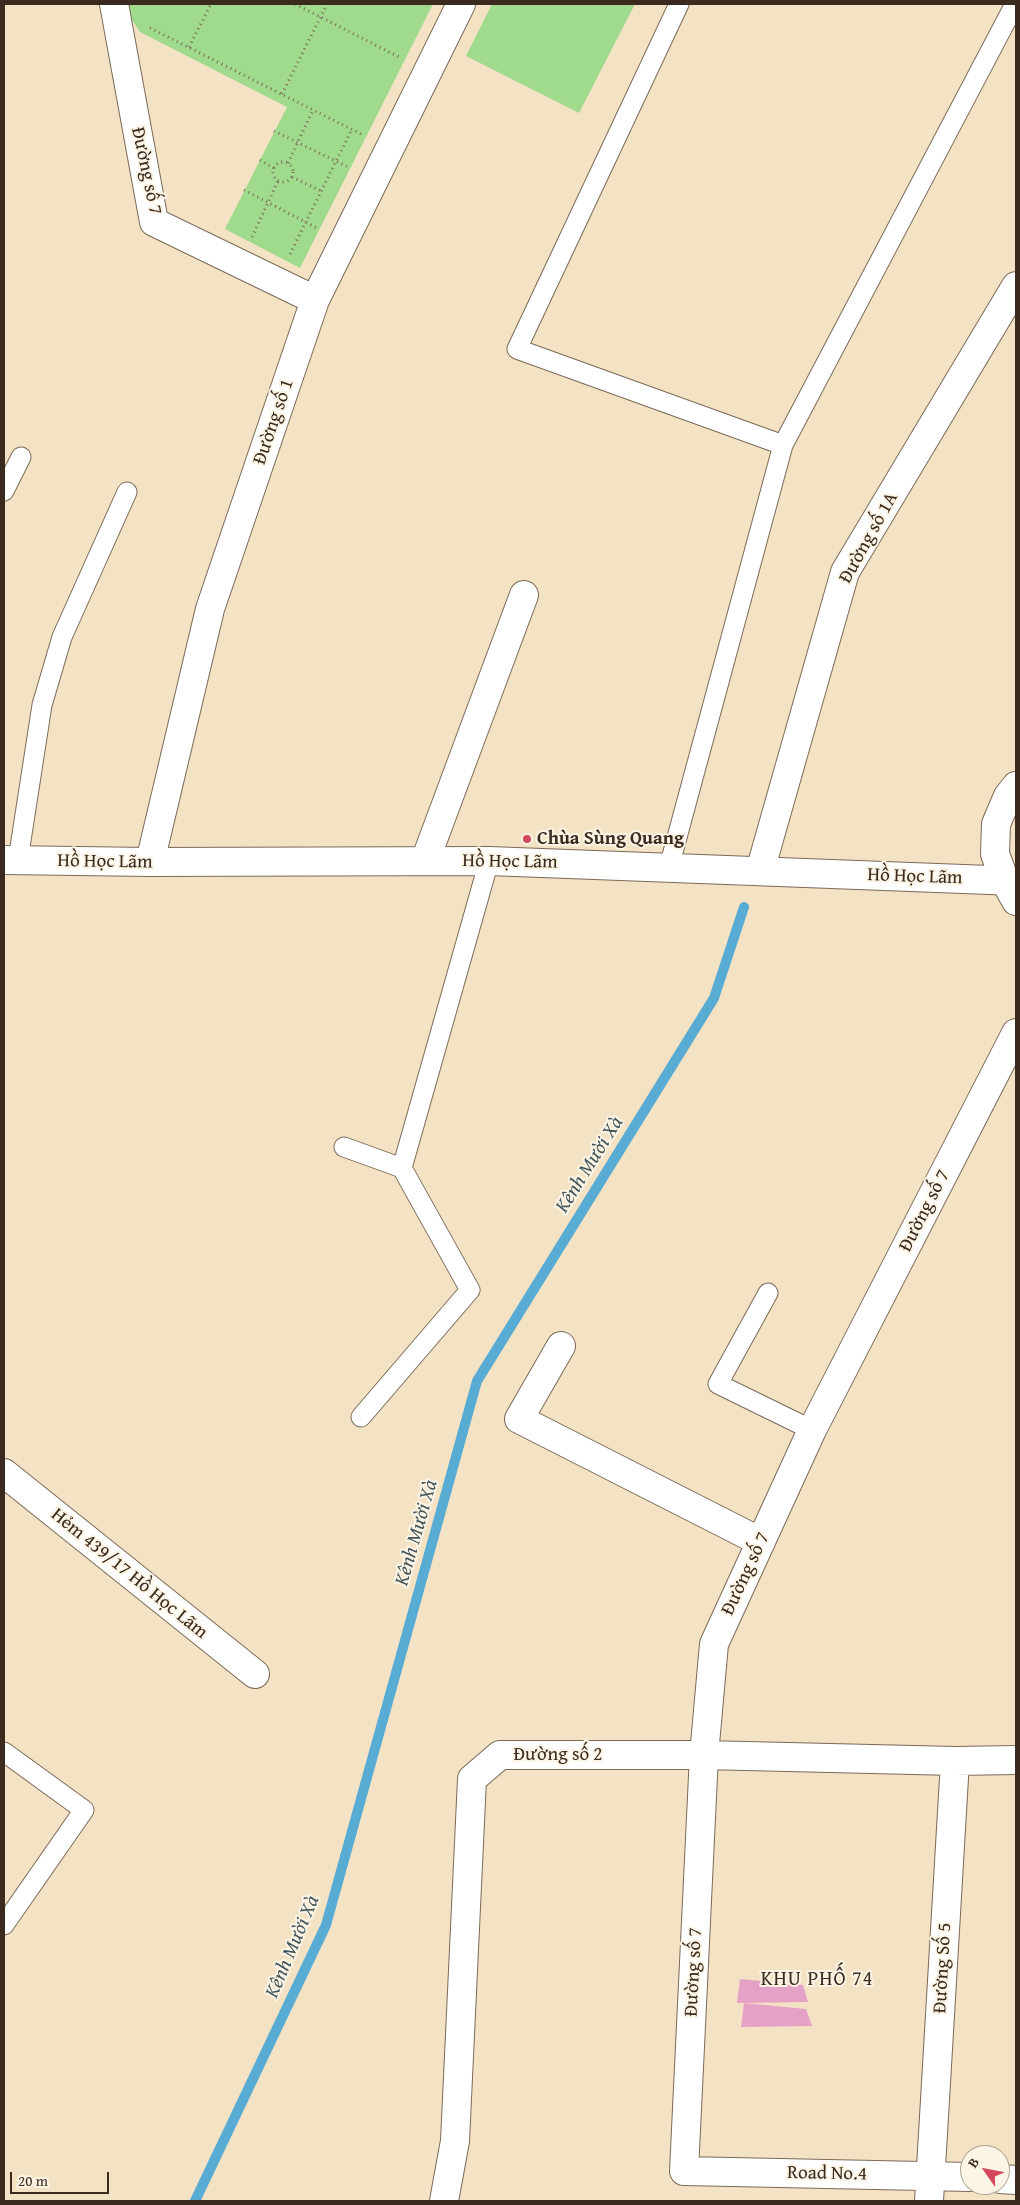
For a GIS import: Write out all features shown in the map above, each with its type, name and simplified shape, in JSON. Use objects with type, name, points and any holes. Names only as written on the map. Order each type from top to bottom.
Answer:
[{"type":"street","name":"Đường số 7","points":[[114,4],[154,222],[315,300]]},
{"type":"street","name":"Đường số 1","points":[[150,862],[210,609],[315,300],[461,4]]},
{"type":"street","name":"Đường số 1A","points":[[760,870],[846,572],[1016,286]]},
{"type":"street","points":[[425,861],[524,595]]},
{"type":"street","points":[[1012,888],[995,854],[996,824],[1008,796],[1016,786]]},
{"type":"street","name":"Hồ Học Lãm","points":[[11,860],[150,862],[489,861],[760,870],[1012,888]]},
{"type":"street","name":"Đường số 7","points":[[684,2171],[704,1755],[714,1644],[812,1430],[1016,1034]]},
{"type":"street","points":[[561,1346],[519,1419],[762,1542]]},
{"type":"street","name":"Hẻm 439/17 Hồ Học Lãm","points":[[4,1473],[255,1674]]},
{"type":"street","name":"Đường số 2","points":[[444,2201],[455,2141],[472,1779],[500,1756],[704,1755],[955,1761],[1016,1760]]},
{"type":"street","name":"Đường Số 5","points":[[930,2188],[955,1761]]},
{"type":"street","name":"Road No.4","points":[[684,2171],[930,2188],[960,2180]]},
{"type":"lane","points":[[679,4],[517,349],[782,445]]},
{"type":"lane","points":[[669,867],[782,445],[1015,4]]},
{"type":"lane","points":[[4,491],[21,457]]},
{"type":"lane","points":[[11,860],[42,705],[62,638],[126,492]]},
{"type":"lane","points":[[402,1168],[489,861]]},
{"type":"lane","points":[[344,1147],[402,1168],[470,1290],[361,1417]]},
{"type":"lane","points":[[768,1293],[718,1384],[812,1430]]},
{"type":"lane","points":[[4,1752],[84,1810],[4,1925]]},
{"type":"path","points":[[189,47],[211,4]]},
{"type":"path","points":[[295,4],[427,71]]},
{"type":"path","points":[[282,94],[327,4]]},
{"type":"path","points":[[145,25],[390,148]]},
{"type":"path","points":[[288,163],[313,110]]},
{"type":"path","points":[[286,261],[352,129]]},
{"type":"path","points":[[274,131],[374,180]]},
{"type":"path","points":[[260,160],[274,168]]},
{"type":"path","points":[[277,163],[288,163],[293,168],[292,177],[286,182],[278,181],[274,175],[274,168],[277,163]]},
{"type":"path","points":[[292,177],[321,191]]},
{"type":"path","points":[[239,263],[278,181]]},
{"type":"path","points":[[244,190],[344,242]]},
{"type":"green space","points":[[125,4],[433,4],[300,268],[225,229],[287,107],[140,32]]},
{"type":"green space","points":[[492,4],[635,4],[579,113],[466,56]]},
{"type":"building","points":[[740,1979],[803,1985],[808,2002],[737,2003]]},
{"type":"building","points":[[744,2003],[806,2009],[812,2026],[741,2027]]},
{"type":"waterway","name":"Kênh Mười Xà","points":[[195,2201],[326,1925],[477,1381],[714,998],[744,907]]},
{"type":"place","name":"Chùa Sùng Quang","points":[[527,839]]},
{"type":"district","name":"KHU PHỐ 74","points":[[817,1980]]}]
